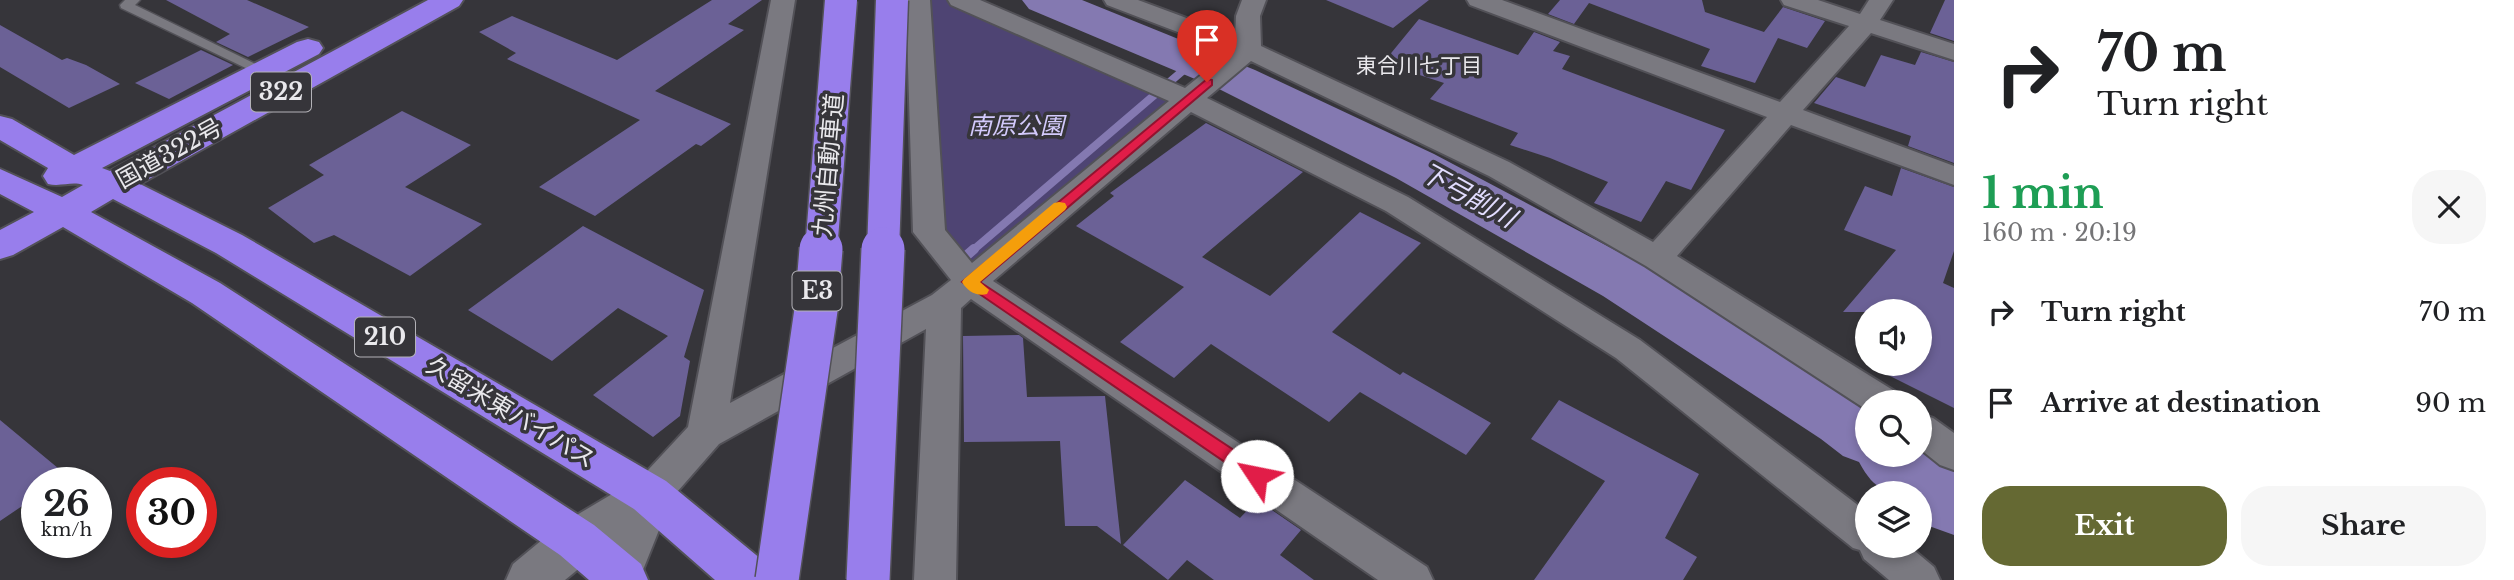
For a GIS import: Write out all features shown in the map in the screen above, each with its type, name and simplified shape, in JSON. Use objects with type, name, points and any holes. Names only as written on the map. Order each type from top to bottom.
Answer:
[{"type":"highway","name":"国道322号","points":[[9,194],[74,169],[402,0]]},
{"type":"highway","name":"国道322号","points":[[0,246],[449,0]]},
{"type":"highway","name":"九州自動車道","points":[[777,580],[816,310],[841,0]]},
{"type":"highway","points":[[868,580],[892,0]]},
{"type":"highway","name":"久留米東バイパス","points":[[0,126],[74,169],[113,184],[229,244],[650,495],[750,580]]},
{"type":"highway","name":"210","points":[[9,194],[64,212],[206,293],[577,540],[618,578]]},
{"type":"street","points":[[706,433],[783,0]]},
{"type":"street","points":[[918,0],[929,232],[957,293],[935,580]]},
{"type":"street","points":[[960,0],[1187,99],[1397,204],[1628,349],[1855,527]]},
{"type":"street","points":[[1116,0],[1248,50],[1499,169],[1657,258],[1864,390]]},
{"type":"street","points":[[1248,50],[1248,16],[1254,0]]},
{"type":"street","points":[[1479,0],[1954,176]]},
{"type":"street","points":[[1793,0],[1954,52]]},
{"type":"street","points":[[1657,258],[1866,23],[1881,0]]},
{"type":"street","points":[[530,580],[577,540],[650,495],[706,433],[957,293],[1248,50]]},
{"type":"street","points":[[957,293],[1412,580]]},
{"type":"street","points":[[1932,438],[1954,454]]},
{"type":"street","points":[[618,578],[650,495]]},
{"type":"street","points":[[1894,558],[1919,580]]},
{"type":"lane","points":[[134,0],[126,5],[263,71]]},
{"type":"green space","name":"南原公園","points":[[918,0],[960,0],[1187,99],[970,282],[929,232]]},
{"type":"building","points":[[166,0],[247,0],[309,27],[248,57],[216,42],[230,34]]},
{"type":"building","points":[[712,0],[762,0],[728,24],[744,30],[655,91],[731,124],[701,146],[696,144],[595,216],[539,187],[640,120],[507,59],[516,53],[479,32],[512,16],[617,60]]},
{"type":"building","points":[[1326,0],[1429,0],[1393,28]]},
{"type":"building","points":[[1560,0],[1702,0],[1705,12],[1764,32],[1783,7],[1825,21],[1807,48],[1778,38],[1755,83],[1701,66],[1710,49],[1589,3],[1574,24],[1548,14]]},
{"type":"building","points":[[1945,0],[1954,0],[1954,41],[1930,33]]},
{"type":"building","points":[[1419,19],[1518,55],[1534,32],[1560,42],[1553,51],[1570,56],[1562,69],[1725,130],[1691,190],[1666,181],[1641,222],[1594,203],[1608,182],[1510,145],[1518,133],[1430,99],[1444,83],[1383,63]]},
{"type":"building","points":[[0,25],[62,60],[67,58],[86,65],[120,84],[69,108],[0,67]]},
{"type":"building","points":[[201,50],[233,65],[169,99],[135,83]]},
{"type":"building","points":[[1921,52],[1954,62],[1954,163],[1908,146],[1911,136],[1814,103],[1836,77],[1865,87],[1881,55],[1915,65]]},
{"type":"building","points":[[402,111],[471,145],[405,187],[482,224],[410,276],[334,235],[314,243],[268,208],[324,175],[309,165]]},
{"type":"building","points":[[1206,123],[1303,172],[1202,257],[1270,296],[1360,212],[1421,243],[1332,332],[1400,375],[1403,372],[1491,423],[1466,455],[1360,392],[1329,422],[1211,344],[1174,378],[1120,342],[1184,287],[1076,226],[1114,196],[1110,193]]},
{"type":"building","points":[[1901,168],[1954,187],[1954,251],[1943,283],[1954,288],[1954,408],[1932,397],[1932,390],[1918,390],[1890,376],[1932,376],[1932,299],[1855,299],[1855,312],[1843,312],[1896,250],[1844,230],[1865,186],[1892,196]]},
{"type":"building","points":[[583,226],[704,290],[684,357],[690,361],[680,416],[653,437],[593,395],[668,336],[618,308],[552,361],[468,310]]},
{"type":"building","points":[[1019,335],[1023,338],[1027,397],[1105,396],[1121,544],[1097,526],[1065,526],[1060,441],[964,442],[963,336]]},
{"type":"building","points":[[1559,400],[1699,474],[1665,538],[1697,557],[1683,580],[1534,580],[1605,481],[1531,439]]},
{"type":"building","points":[[0,420],[57,467],[21,467],[21,507],[0,521]]},
{"type":"building","points":[[1185,480],[1240,518],[1257,500],[1301,530],[1280,555],[1314,580],[1214,580],[1187,560],[1168,580],[1123,545]]},
{"type":"waterway","name":"下弓削川","points":[[1044,0],[1238,80],[1415,166],[1624,281],[1855,428]]},
{"type":"waterway","points":[[972,251],[1193,62]]},
{"type":"waterway","points":[[958,263],[974,249]]},
{"type":"waterway","name":"下弓削川","points":[[1905,467],[1954,505]]},
{"type":"slow traffic","points":[[981,290],[970,282],[1059,207]]},
{"type":"district","name":"東合川七丁目","points":[[1419,66]]},
{"type":"route","points":[[1207,82],[970,282],[1257,476]]}]
